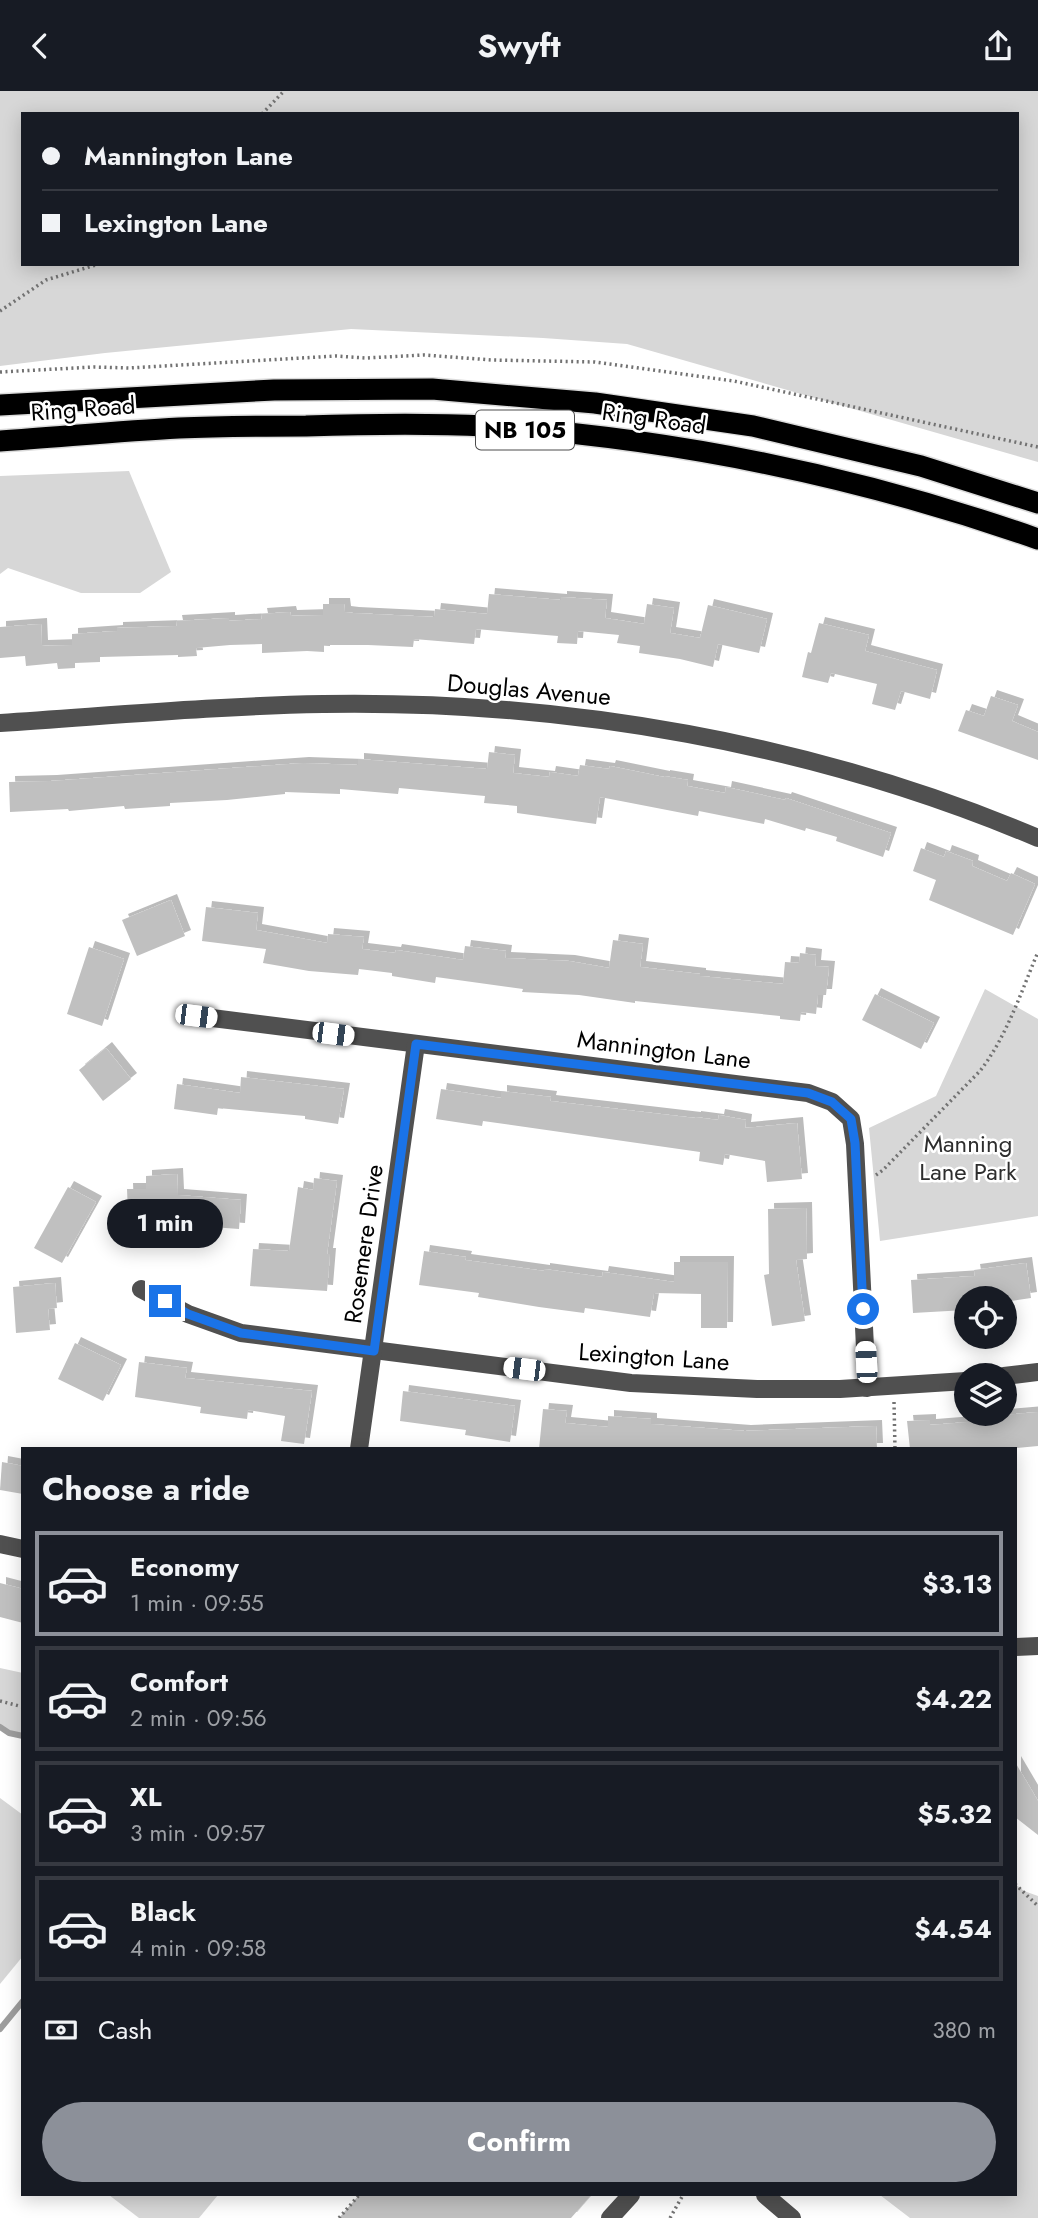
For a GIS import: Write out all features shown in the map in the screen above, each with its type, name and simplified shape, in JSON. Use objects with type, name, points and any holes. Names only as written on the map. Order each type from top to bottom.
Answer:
[{"type":"highway","name":"Ring Road","points":[[0,405],[274,390],[432,390],[595,403],[753,426],[921,466],[1038,503]]},
{"type":"highway","name":"Ring Road","points":[[0,441],[180,428],[387,424],[484,426],[556,432],[760,463],[876,489],[1038,539]]},
{"type":"street","name":"Douglas Avenue","points":[[0,723],[324,704],[483,708],[575,717],[758,748],[927,795],[1038,838]]},
{"type":"street","name":"Mannington Lane","points":[[196,1016],[808,1093],[832,1102],[851,1119],[855,1143],[867,1388]]},
{"type":"street","name":"Rosemere Drive","points":[[359,1447],[416,1044]]},
{"type":"street","name":"Lexington Lane","points":[[141,1289],[188,1314],[241,1333],[631,1383],[757,1389],[867,1388],[954,1382]]},
{"type":"street","points":[[1017,1374],[1038,1372]]},
{"type":"street","points":[[0,1544],[21,1549]]},
{"type":"street","points":[[1017,1647],[1038,1646]]},
{"type":"street","points":[[610,2218],[630,2196]]},
{"type":"street","points":[[766,2196],[792,2218]]},
{"type":"path","points":[[264,112],[284,91]]},
{"type":"path","points":[[0,311],[46,280],[92,266]]},
{"type":"path","points":[[857,1178],[871,1178],[883,1171],[993,1055],[1038,952]]},
{"type":"path","points":[[893,1386],[895,1447]]},
{"type":"path","points":[[0,1701],[21,1706]]},
{"type":"path","points":[[1017,1886],[1038,1906]]},
{"type":"path","points":[[339,2218],[358,2196]]},
{"type":"path","points":[[670,2218],[682,2196]]},
{"type":"green space","points":[[0,91],[1038,91],[1038,462],[627,344],[351,329],[0,366]]},
{"type":"green space","points":[[129,471],[171,572],[140,593],[81,593],[8,568],[0,574],[0,476]]},
{"type":"green space","name":"Manning Lane Park","points":[[985,989],[1038,1019],[1038,1216],[880,1241],[869,1128],[936,1096]]},
{"type":"green space","points":[[0,1668],[21,1673],[21,1736],[9,1733],[0,1727]]},
{"type":"green space","points":[[0,1798],[21,1814],[21,1958],[0,1984]]},
{"type":"green space","points":[[1017,1886],[1038,1896],[1038,2218],[910,2218],[881,2196],[1017,2196]]},
{"type":"green space","points":[[110,2196],[217,2196],[199,2218],[139,2218]]},
{"type":"building","points":[[489,594],[561,600],[561,597],[607,600],[605,618],[644,624],[647,604],[674,608],[670,633],[700,638],[708,605],[767,619],[759,653],[718,644],[713,667],[639,653],[640,646],[617,643],[619,635],[578,631],[577,644],[557,643],[558,636],[476,629],[474,644],[414,639],[413,647],[324,645],[324,652],[262,653],[262,644],[230,645],[196,648],[197,656],[100,657],[100,662],[75,663],[75,668],[58,669],[57,663],[26,666],[25,656],[0,658],[0,627],[41,624],[42,646],[72,645],[72,634],[117,631],[117,628],[177,626],[176,621],[262,619],[261,614],[290,612],[291,616],[323,615],[323,604],[344,604],[345,612],[353,613],[434,617],[435,609],[487,614]]},
{"type":"building","points":[[819,623],[869,635],[865,651],[937,670],[930,699],[901,691],[895,710],[872,704],[877,684],[831,673],[828,683],[802,677]]},
{"type":"building","points":[[991,696],[1018,705],[1012,721],[1038,732],[1038,760],[958,731],[966,710],[984,716]]},
{"type":"building","points":[[489,752],[515,755],[513,773],[549,777],[550,772],[578,776],[580,765],[609,769],[610,766],[688,780],[687,786],[725,793],[726,787],[785,800],[786,798],[891,833],[883,857],[836,841],[837,837],[765,819],[764,824],[699,811],[698,816],[600,797],[596,824],[517,813],[517,806],[484,803],[485,796],[399,788],[398,794],[340,789],[340,794],[285,792],[227,800],[170,803],[170,806],[10,812],[9,782],[303,763],[358,765],[358,759],[487,769]]},
{"type":"building","points":[[921,848],[944,857],[946,851],[973,861],[972,866],[1007,881],[1011,873],[1035,884],[1013,935],[929,900],[936,880],[913,871]]},
{"type":"building","points":[[171,900],[185,936],[137,956],[122,920]]},
{"type":"building","points":[[206,907],[258,913],[256,930],[327,943],[328,934],[364,937],[362,949],[395,953],[396,950],[463,960],[465,946],[506,951],[505,958],[569,961],[609,968],[613,940],[643,944],[640,967],[783,984],[785,962],[799,963],[800,953],[816,955],[815,966],[829,967],[826,995],[818,995],[816,1014],[801,1012],[800,1021],[780,1019],[780,1016],[635,1003],[579,995],[522,992],[523,989],[436,977],[435,983],[359,969],[358,975],[309,971],[263,963],[266,949],[202,941]]},
{"type":"building","points":[[89,947],[124,959],[102,1026],[67,1014]]},
{"type":"building","points":[[875,994],[934,1023],[921,1049],[862,1020]]},
{"type":"building","points":[[106,1048],[131,1079],[103,1101],[79,1070]]},
{"type":"building","points":[[241,1077],[344,1089],[338,1124],[305,1119],[305,1116],[218,1108],[217,1115],[174,1109],[177,1084],[240,1093]]},
{"type":"building","points":[[441,1089],[501,1098],[501,1091],[551,1097],[550,1101],[695,1118],[718,1120],[719,1115],[746,1120],[745,1128],[797,1123],[802,1179],[767,1182],[765,1161],[725,1154],[723,1165],[699,1161],[700,1152],[483,1121],[482,1126],[436,1119]]},
{"type":"building","points":[[177,1174],[178,1195],[241,1200],[239,1229],[212,1227],[211,1238],[185,1236],[187,1211],[128,1213],[127,1189],[146,1189],[146,1176]]},
{"type":"building","points":[[314,1178],[337,1181],[327,1254],[330,1254],[327,1291],[250,1286],[253,1249],[289,1251],[298,1187],[313,1190]]},
{"type":"building","points":[[68,1187],[96,1202],[62,1263],[34,1248]]},
{"type":"building","points":[[806,1208],[807,1259],[796,1260],[805,1321],[772,1326],[764,1275],[769,1274],[768,1209]]},
{"type":"building","points":[[424,1251],[466,1257],[465,1260],[544,1271],[602,1277],[603,1272],[674,1282],[674,1262],[728,1262],[727,1328],[701,1328],[701,1294],[654,1293],[650,1317],[585,1308],[584,1313],[539,1307],[478,1297],[479,1293],[419,1285]]},
{"type":"building","points":[[1026,1263],[1031,1298],[1017,1300],[1017,1286],[954,1286],[954,1311],[913,1313],[911,1280],[975,1276],[974,1270]]},
{"type":"building","points":[[55,1283],[57,1308],[48,1309],[50,1330],[16,1333],[13,1287]]},
{"type":"building","points":[[75,1343],[121,1365],[103,1401],[58,1379]]},
{"type":"building","points":[[139,1362],[187,1368],[185,1378],[312,1391],[304,1444],[281,1441],[285,1416],[248,1410],[247,1419],[200,1413],[201,1407],[135,1397]]},
{"type":"building","points":[[403,1391],[515,1406],[510,1442],[465,1435],[466,1430],[400,1421]]},
{"type":"building","points":[[543,1409],[567,1411],[565,1423],[608,1427],[608,1416],[651,1419],[651,1424],[745,1431],[876,1426],[877,1447],[539,1447]]},
{"type":"building","points":[[1038,1412],[1038,1446],[910,1447],[907,1421],[930,1420],[930,1425],[954,1423],[954,1426],[1017,1426],[1017,1414]]},
{"type":"building","points":[[2,1462],[21,1466],[21,1494],[0,1490]]},
{"type":"building","points":[[0,1583],[21,1588],[21,1622],[0,1617]]},
{"type":"building","points":[[1017,1765],[1038,1801],[1038,1835],[1017,1819]]},
{"type":"building","points":[[358,2196],[590,2196],[571,2218],[339,2218]]},
{"type":"waterway","points":[[0,1727],[9,1733],[21,1736]]},
{"type":"waterway","points":[[0,2029],[21,2003]]},
{"type":"route","points":[[165,1301],[188,1314],[241,1333],[374,1351],[416,1044],[808,1093],[832,1102],[851,1119],[855,1143],[863,1309]]}]
